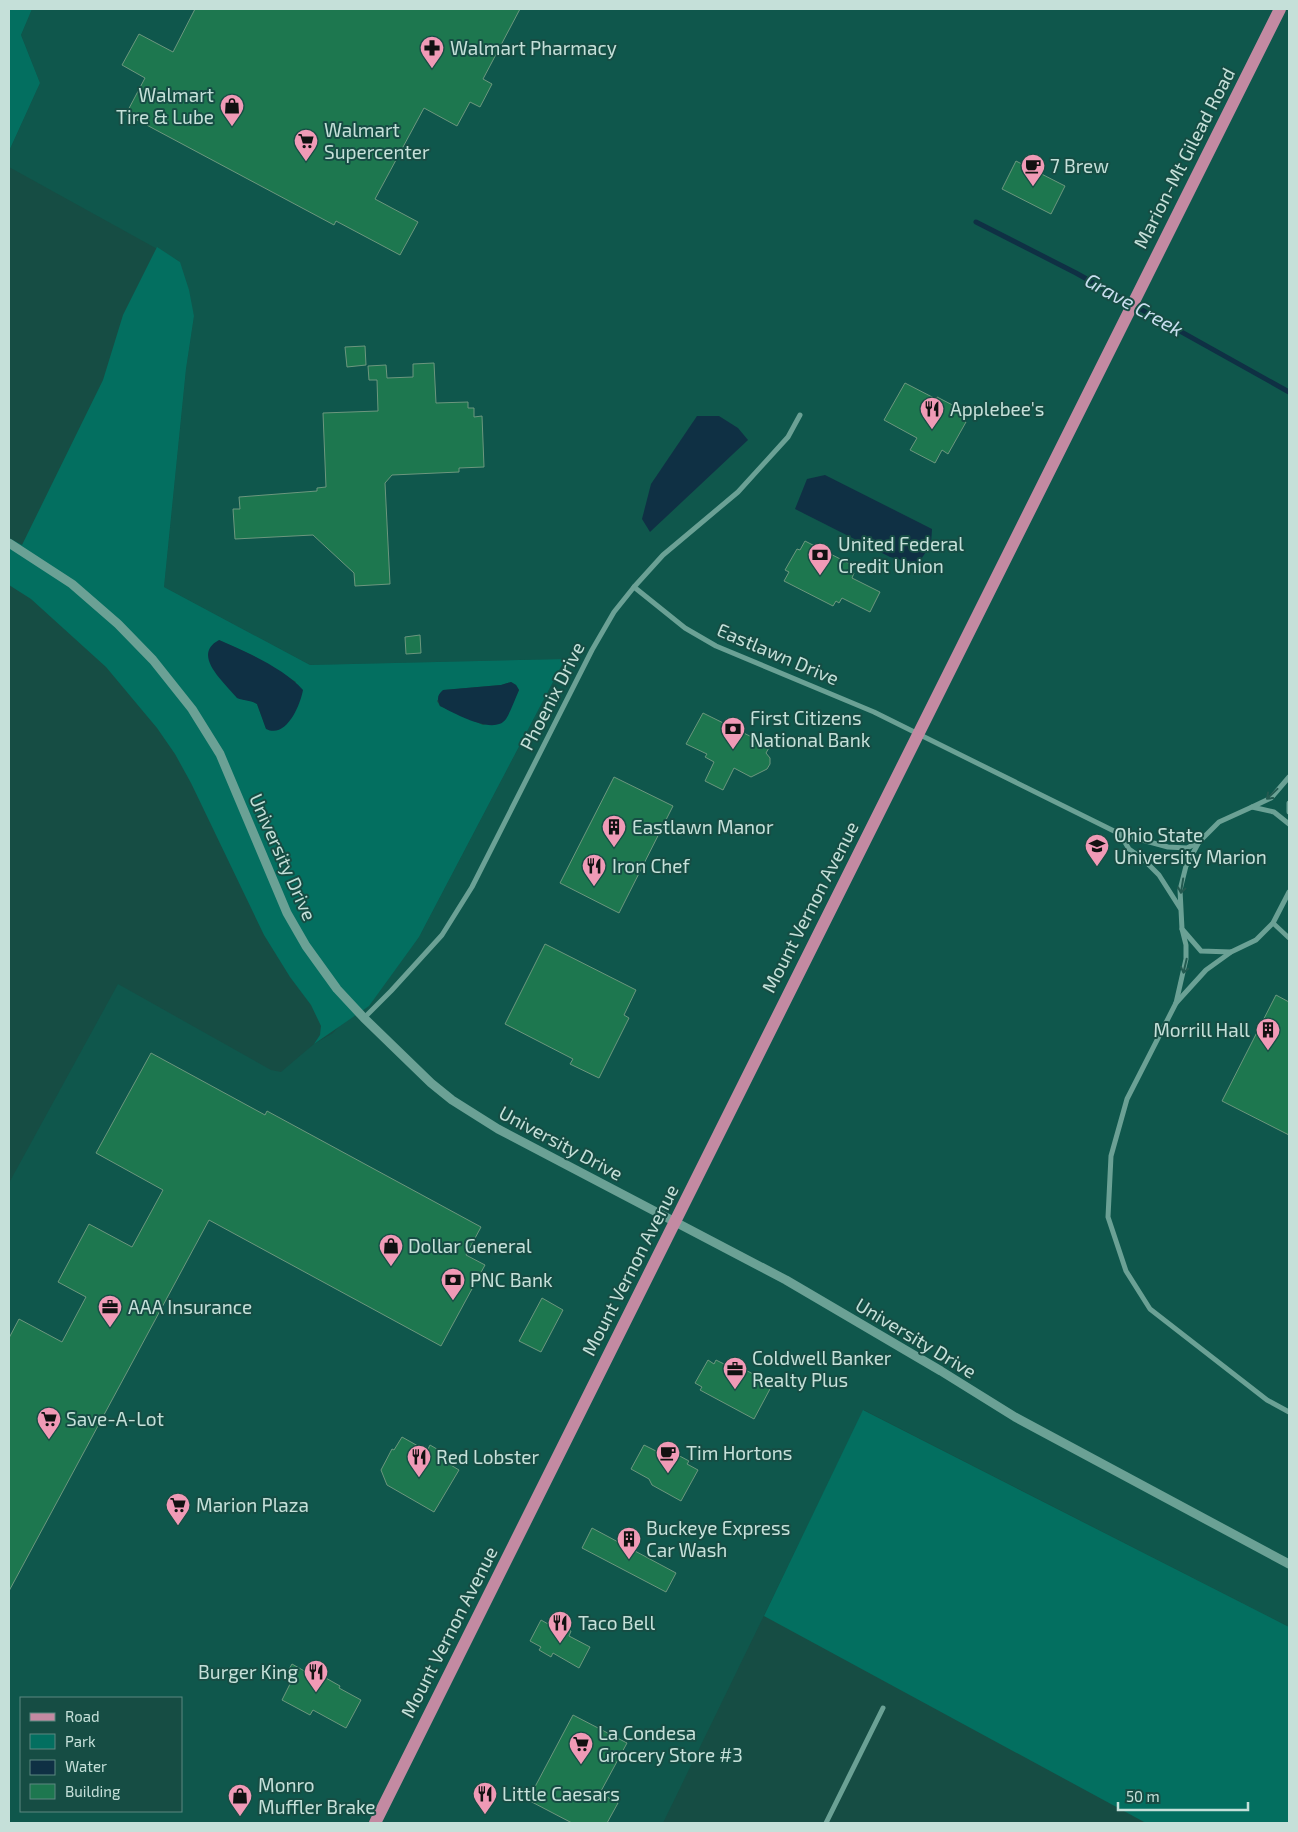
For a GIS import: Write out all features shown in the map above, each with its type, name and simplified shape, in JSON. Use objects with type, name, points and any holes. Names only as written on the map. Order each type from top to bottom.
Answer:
[{"type":"main road","name":"Marion-Mt Gilead Road","points":[[1121,325],[1280,9]]},
{"type":"main road","name":"Mount Vernon Avenue","points":[[375,1823],[919,734],[1121,325]]},
{"type":"street","name":"Phoenix Drive","points":[[364,1018],[442,934],[472,888],[592,650],[614,612],[663,555],[738,492],[788,437],[800,414]]},
{"type":"street","name":"University Drive","points":[[9,542],[72,584],[118,624],[153,660],[192,709],[220,754],[287,913],[306,946],[337,989],[364,1018],[431,1083],[452,1100],[498,1129],[786,1280],[1015,1417],[1289,1564]]},
{"type":"street","name":"Eastlawn Drive","points":[[634,587],[685,628],[716,646],[856,704],[919,734]]},
{"type":"street","points":[[919,734],[1120,834],[1168,847],[1186,848],[1199,842]]},
{"type":"street","points":[[1289,777],[1271,798],[1219,822],[1199,842],[1186,866],[1180,890],[1186,959],[1176,1003],[1127,1100],[1111,1156],[1108,1217],[1126,1271],[1150,1309],[1267,1400],[1289,1412]]},
{"type":"street","points":[[1289,803],[1289,812]]},
{"type":"street","points":[[1252,807],[1274,812],[1289,824]]},
{"type":"street","points":[[1120,834],[1129,849],[1143,859],[1159,875],[1181,910]]},
{"type":"street","points":[[1176,1003],[1206,970],[1231,952],[1256,940],[1273,924],[1289,892]]},
{"type":"street","points":[[1273,924],[1289,938]]},
{"type":"street","points":[[1182,929],[1202,951],[1231,952]]},
{"type":"street","points":[[826,1823],[883,1708]]},
{"type":"shaded area","points":[[32,9],[1289,9],[1289,1627],[864,1410],[663,1823],[9,1823],[9,1183],[118,984],[271,1070],[281,1072],[314,1044],[333,1033],[419,937],[565,659],[310,665],[164,587],[186,369],[194,316],[179,261],[9,167],[9,151],[40,83],[21,35]]},
{"type":"green space","points":[[9,9],[32,9],[21,35],[40,83],[9,151]]},
{"type":"green space","points":[[157,247],[180,262],[189,290],[194,316],[186,369],[164,587],[310,665],[565,659],[419,937],[369,1006],[314,1044],[320,1035],[321,1026],[311,1005],[290,977],[264,935],[191,783],[175,754],[157,728],[106,667],[31,599],[9,585],[9,538],[22,545],[103,380],[123,315]],"holes":[[[219,640],[252,655],[296,682],[266,728],[257,704],[250,700],[243,700]],[[511,682],[519,690],[505,719],[483,725],[440,706],[437,701],[444,690],[501,685]]]},
{"type":"green space","points":[[863,1410],[1289,1627],[1289,1823],[1146,1823],[764,1616]]},
{"type":"water","points":[[697,416],[719,416],[738,428],[748,440],[650,532],[642,519],[651,484]]},
{"type":"water","points":[[825,475],[932,529],[931,544],[918,564],[890,557],[795,509],[807,479]]},
{"type":"water","points":[[219,640],[275,668],[303,690],[299,704],[286,725],[273,731],[266,729],[257,704],[237,698],[218,677],[209,661],[208,653],[211,646]]},
{"type":"water","points":[[511,682],[519,690],[508,716],[500,724],[484,724],[464,718],[440,706],[438,701],[438,697],[443,690],[501,685]]},
{"type":"building","name":"Walmart Supercenter","points":[[195,9],[520,9],[483,79],[492,84],[480,107],[470,102],[457,126],[424,108],[375,199],[418,222],[400,255],[336,221],[334,225],[126,114],[145,78],[122,65],[139,34],[173,52]]},
{"type":"building","name":"7 Brew","points":[[1016,161],[1065,186],[1051,214],[1002,189]]},
{"type":"building","points":[[365,346],[366,365],[347,367],[345,347]]},
{"type":"building","points":[[434,363],[436,403],[468,402],[468,408],[474,408],[474,417],[482,416],[484,467],[459,468],[459,472],[392,475],[385,483],[390,584],[355,586],[354,573],[313,535],[235,539],[233,509],[240,509],[239,497],[317,491],[317,488],[326,487],[323,413],[378,411],[377,380],[369,380],[368,366],[386,365],[387,378],[413,377],[413,364]]},
{"type":"building","name":"Applebee's","points":[[905,383],[966,412],[962,420],[966,422],[948,454],[942,450],[935,463],[910,450],[917,438],[884,420]]},
{"type":"building","name":"United Federal Credit Union","points":[[805,541],[854,566],[851,571],[854,573],[852,578],[880,592],[870,612],[842,598],[839,603],[836,601],[833,606],[784,581],[789,572],[785,570],[797,549],[800,550]]},
{"type":"building","points":[[420,635],[421,653],[406,654],[405,637]]},
{"type":"building","name":"First Citizens National Bank","points":[[703,713],[770,746],[766,753],[770,758],[770,764],[767,769],[751,777],[734,768],[723,790],[705,781],[714,762],[705,757],[707,754],[686,744]]},
{"type":"building","name":"Eastlawn Manor","points":[[614,777],[673,806],[619,913],[560,883]]},
{"type":"building","points":[[545,944],[636,990],[624,1015],[629,1018],[599,1078],[570,1064],[573,1059],[505,1024]]},
{"type":"building","name":"Morrill Hall","points":[[1276,995],[1289,1002],[1289,1135],[1222,1101]]},
{"type":"building","points":[[151,1053],[265,1115],[267,1111],[481,1227],[466,1255],[485,1265],[441,1346],[209,1220],[9,1591],[9,1338],[19,1319],[62,1342],[86,1297],[58,1282],[89,1224],[132,1247],[163,1190],[96,1153]]},
{"type":"building","points":[[542,1298],[563,1310],[541,1352],[519,1341]]},
{"type":"building","name":"Coldwell Banker Realty Plus","points":[[708,1360],[714,1364],[716,1360],[734,1369],[736,1365],[770,1383],[768,1387],[770,1389],[754,1419],[700,1390],[702,1387],[695,1383]]},
{"type":"building","name":"Red Lobster","points":[[402,1437],[427,1451],[430,1445],[442,1452],[439,1458],[459,1470],[434,1512],[387,1485],[381,1470],[392,1449],[394,1450]]},
{"type":"building","name":"Tim Hortons","points":[[644,1445],[672,1457],[674,1453],[689,1461],[687,1464],[698,1470],[681,1501],[652,1485],[649,1479],[631,1469]]},
{"type":"building","name":"Buckeye Express Car Wash","points":[[592,1528],[676,1573],[666,1592],[582,1548]]},
{"type":"building","name":"Taco Bell","points":[[541,1620],[557,1629],[560,1625],[571,1631],[569,1636],[590,1647],[579,1668],[553,1653],[551,1657],[539,1650],[541,1647],[530,1641]]},
{"type":"building","name":"Burger King","points":[[292,1664],[315,1677],[317,1673],[361,1700],[346,1728],[313,1710],[310,1715],[282,1700],[292,1680],[285,1676]]},
{"type":"building","points":[[573,1715],[627,1743],[600,1793],[618,1803],[607,1823],[572,1823],[528,1800]]},
{"type":"waterway","name":"Grave Creek","points":[[976,222],[1076,273],[1289,392]]},
{"type":"place","name":"Walmart Pharmacy","points":[[432,69]]},
{"type":"place","name":"Walmart Tire & Lube","points":[[232,127]]},
{"type":"place","name":"Walmart Supercenter","points":[[306,162]]},
{"type":"place","name":"7 Brew","points":[[1033,187]]},
{"type":"place","name":"Applebee's","points":[[932,430]]},
{"type":"place","name":"United Federal Credit Union","points":[[820,576]]},
{"type":"place","name":"First Citizens National Bank","points":[[733,750]]},
{"type":"place","name":"Eastlawn Manor","points":[[614,848]]},
{"type":"place","name":"Ohio State University Marion","points":[[1097,867]]},
{"type":"place","name":"Iron Chef","points":[[594,887]]},
{"type":"place","name":"Morrill Hall","points":[[1268,1051]]},
{"type":"place","name":"Dollar General","points":[[391,1267]]},
{"type":"place","name":"PNC Bank","points":[[453,1301]]},
{"type":"place","name":"AAA Insurance","points":[[110,1328]]},
{"type":"place","name":"Coldwell Banker Realty Plus","points":[[735,1390]]},
{"type":"place","name":"Save-A-Lot","points":[[49,1440]]},
{"type":"place","name":"Tim Hortons","points":[[668,1474]]},
{"type":"place","name":"Red Lobster","points":[[419,1478]]},
{"type":"place","name":"Marion Plaza","points":[[178,1526]]},
{"type":"place","name":"Buckeye Express Car Wash","points":[[629,1560]]},
{"type":"place","name":"Taco Bell","points":[[560,1644]]},
{"type":"place","name":"Burger King","points":[[316,1693]]},
{"type":"place","name":"La Condesa Grocery Store #3","points":[[581,1765]]},
{"type":"place","name":"Little Caesars","points":[[485,1815]]},
{"type":"place","name":"Monro Muffler Brake","points":[[240,1817]]}]
